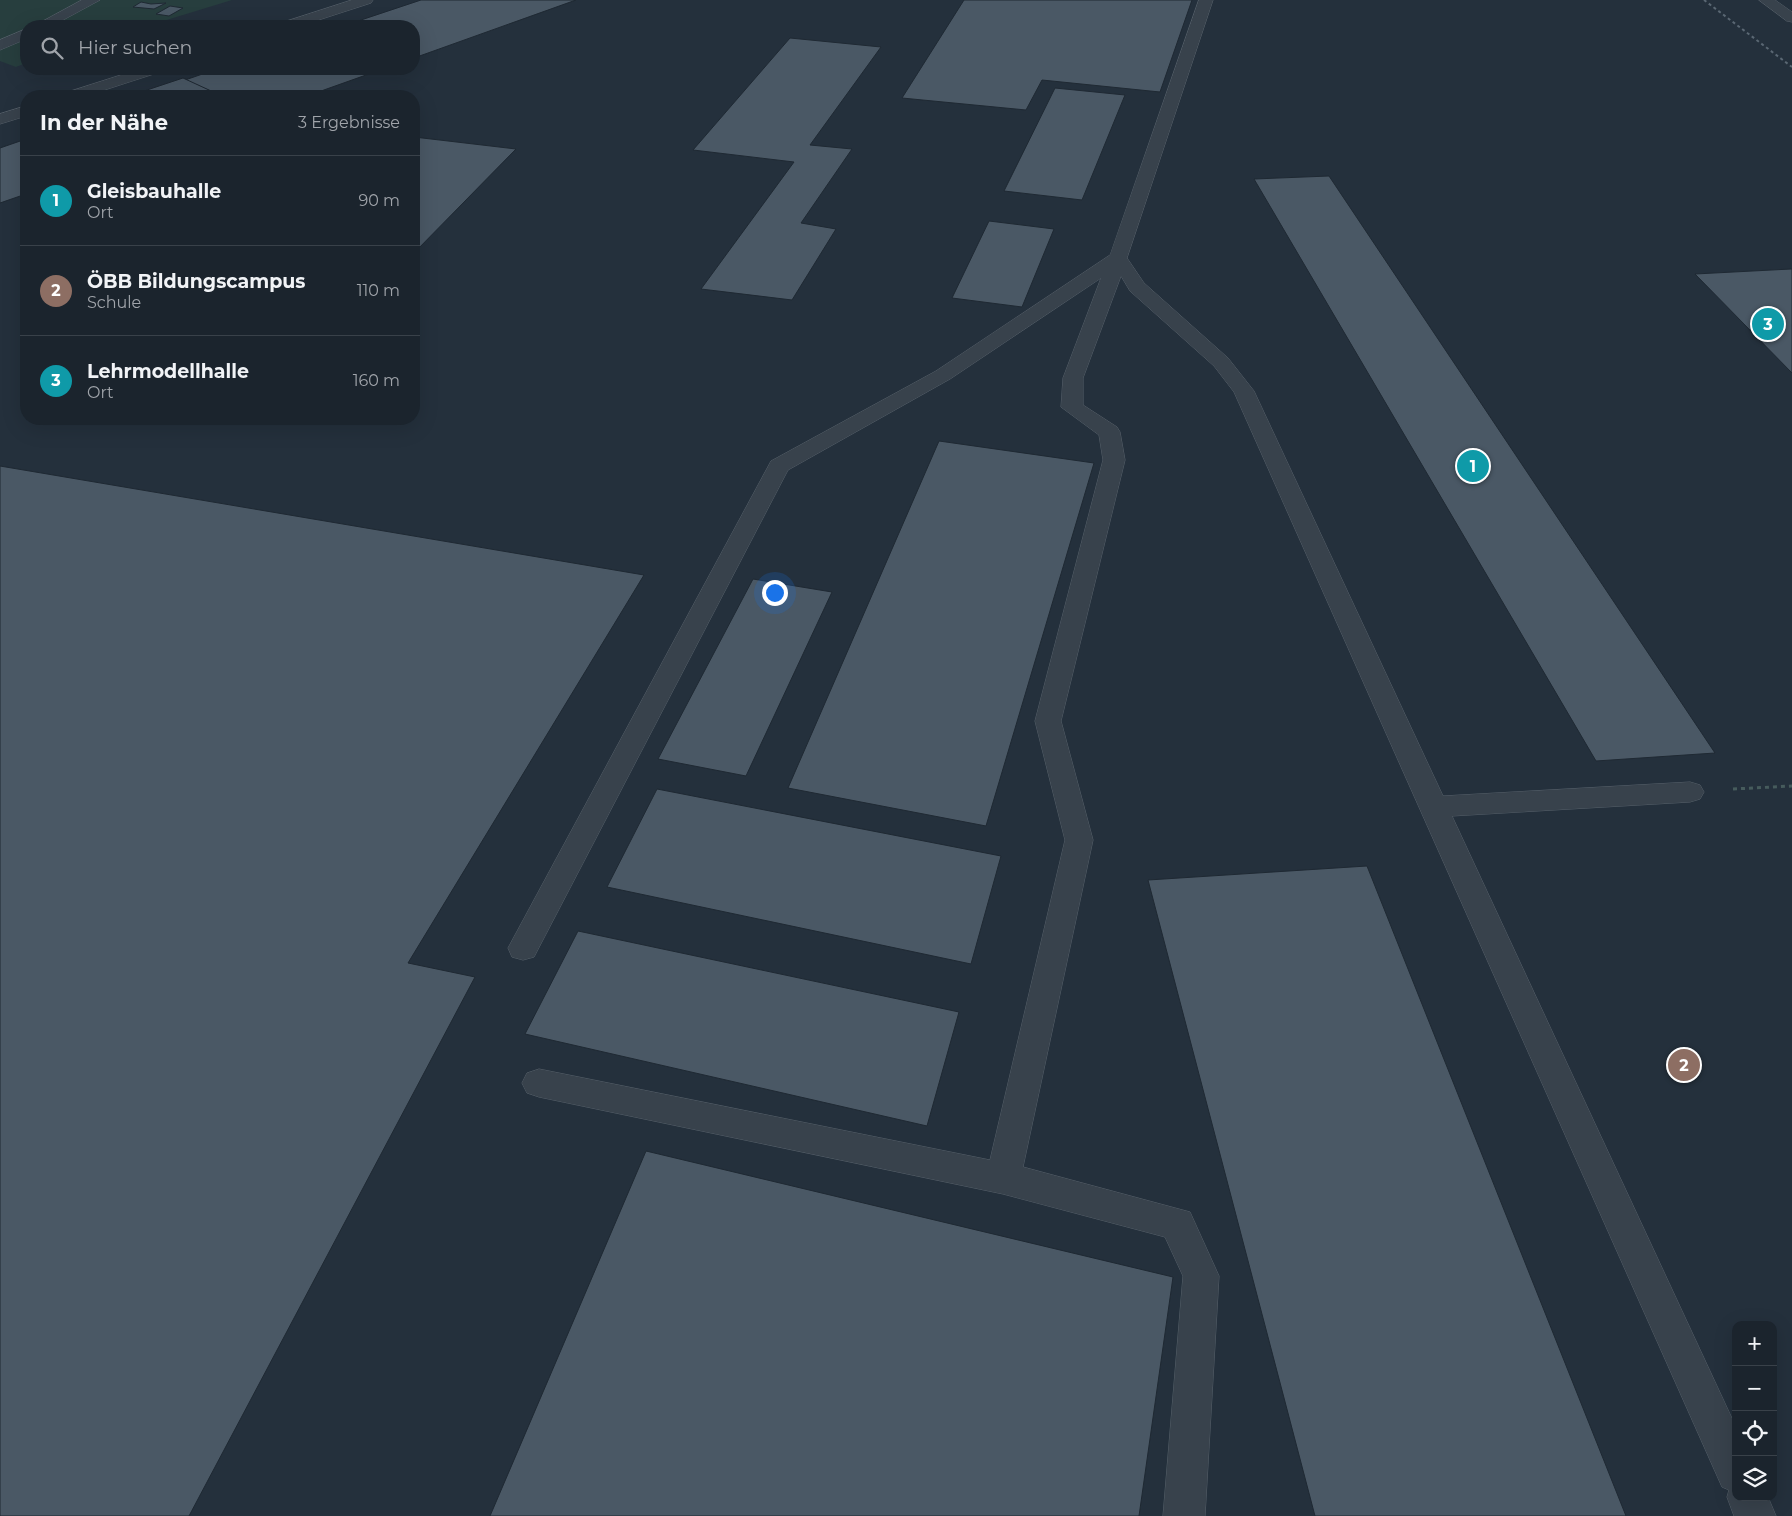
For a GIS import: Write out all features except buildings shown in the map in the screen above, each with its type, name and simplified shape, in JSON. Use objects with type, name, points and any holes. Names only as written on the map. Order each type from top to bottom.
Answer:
[{"type":"street","points":[[53,20],[93,0]]},
{"type":"street","points":[[304,20],[366,0]]},
{"type":"street","points":[[1003,1178],[1079,840],[1048,720],[1114,460],[1109,432],[1072,407],[1073,378],[1118,258],[1206,0]]},
{"type":"street","points":[[1766,0],[1792,18]]},
{"type":"street","points":[[0,46],[20,36]]},
{"type":"street","points":[[90,90],[136,75]]},
{"type":"street","points":[[0,120],[20,113]]},
{"type":"street","points":[[1118,258],[1137,287],[1221,362],[1244,391],[1732,1464]]},
{"type":"street","points":[[523,948],[779,466],[943,375],[1118,258]]},
{"type":"street","points":[[1433,807],[1690,792]]},
{"type":"street","points":[[539,1083],[1003,1178],[1176,1224],[1200,1276],[1184,1516]]},
{"type":"street","points":[[1749,1501],[1755,1516]]},
{"type":"path","points":[[1690,792],[1792,786]]},
{"type":"green space","points":[[0,0],[232,0],[167,20],[20,20],[20,65],[16,67],[0,61]]},
{"type":"railway","points":[[1704,0],[1792,67]]},
{"type":"place","name":"Lehrmodellhalle","points":[[1768,324]]},
{"type":"place","name":"Gleisbauhalle","points":[[1473,466]]},
{"type":"place","name":"ÖBB Bildungscampus","points":[[1684,1065]]}]
